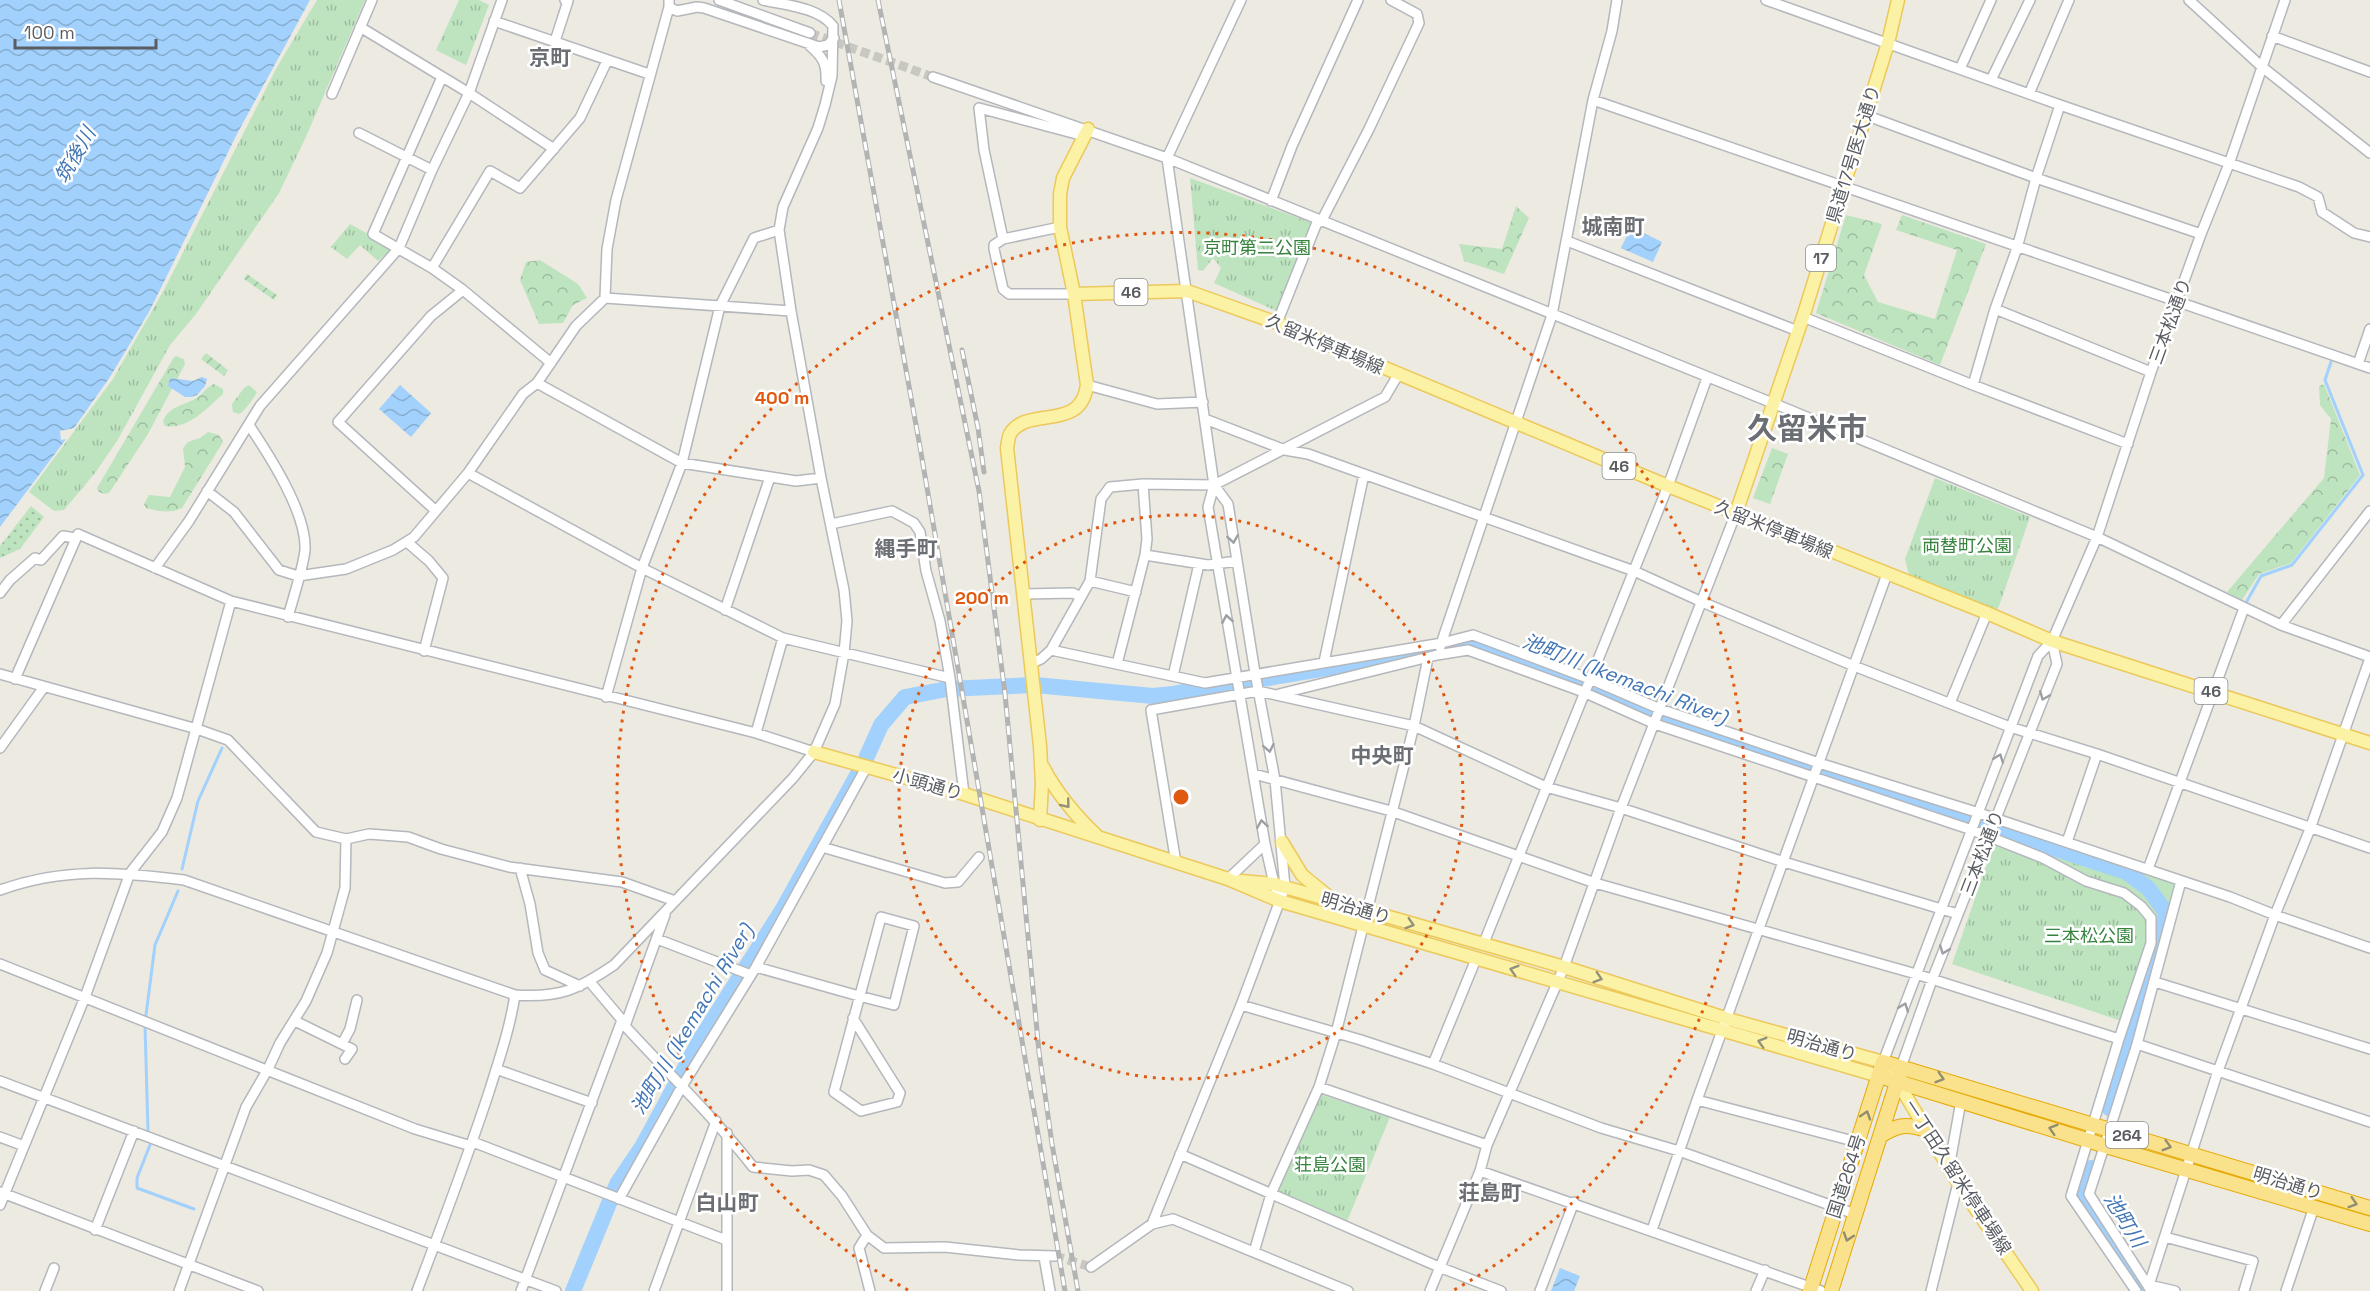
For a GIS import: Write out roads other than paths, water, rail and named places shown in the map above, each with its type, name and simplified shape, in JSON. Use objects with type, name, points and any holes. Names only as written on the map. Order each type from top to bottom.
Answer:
[{"type":"highway","name":"明治通り","points":[[1881,1069],[1901,1067],[2370,1208]]},
{"type":"highway","name":"国道264号","points":[[1831,1291],[1901,1067]]},
{"type":"highway","name":"明治通り","points":[[1881,1069],[1897,1081],[2370,1224]]},
{"type":"highway","name":"国道264号","points":[[1814,1290],[1836,1208],[1881,1069]]},
{"type":"highway","points":[[1880,1136],[1899,1126],[1910,1124],[1926,1130]]},
{"type":"highway","points":[[2259,1191],[2263,1175]]},
{"type":"main road","name":"県道17号医大通り","points":[[1736,513],[1803,317],[1888,43],[1898,0]]},
{"type":"main road","points":[[1086,133],[1063,178],[1060,194],[1060,227],[1074,294],[1087,385],[1086,398],[1075,411],[1018,427],[1010,435],[1008,460],[1035,696],[1041,764],[1041,820],[1228,879],[1280,901]]},
{"type":"main road","name":"46","points":[[1074,294],[1187,291]]},
{"type":"main road","name":"久留米停車場線","points":[[1187,291],[1277,323],[1516,424],[2052,640],[2214,691],[2370,744]]},
{"type":"main road","name":"小頭通り","points":[[814,752],[964,794],[1041,820]]},
{"type":"main road","points":[[1041,764],[1054,788],[1069,808],[1099,838]]},
{"type":"main road","points":[[1282,842],[1302,875],[1336,902]]},
{"type":"main road","points":[[1228,879],[1279,885]]},
{"type":"main road","name":"明治通り","points":[[1279,885],[1564,967],[1881,1069]]},
{"type":"main road","name":"明治通り","points":[[1280,901],[1722,1031],[1881,1069]]},
{"type":"main road","name":"一丁田久留米停車場線","points":[[1897,1081],[1958,1183],[2032,1291]]},
{"type":"street","points":[[333,94],[372,0]]},
{"type":"street","points":[[155,568],[189,521],[260,406],[399,248],[432,170],[469,93],[502,0]]},
{"type":"street","points":[[555,41],[568,1],[565,0]]},
{"type":"street","points":[[719,0],[808,37],[819,47],[828,45],[834,38]]},
{"type":"street","points":[[0,891],[30,880],[72,873],[130,873],[184,880],[515,994],[555,995],[590,982],[614,965],[794,778],[814,752],[835,704],[847,621],[844,590],[821,478],[779,230],[786,199],[818,128],[825,105],[832,76],[834,38],[833,26],[819,15],[763,0]]},
{"type":"street","points":[[1241,0],[1167,158],[1214,485],[1208,507],[1265,844],[1279,885]]},
{"type":"street","points":[[1272,201],[1297,136],[1358,0]]},
{"type":"street","points":[[1277,323],[1320,221],[1370,129],[1419,23],[1417,14],[1391,0]]},
{"type":"street","points":[[1254,1252],[1271,1194],[1319,1087],[1365,925],[1391,811],[1432,657],[1442,643],[1552,315],[1593,100],[1612,31],[1617,0]]},
{"type":"street","points":[[1766,0],[2299,187],[2318,197],[2322,212],[2354,233],[2370,237]]},
{"type":"street","points":[[1960,69],[1991,0]]},
{"type":"street","points":[[1991,80],[2030,0]]},
{"type":"street","points":[[2029,94],[2070,0]]},
{"type":"street","points":[[2189,0],[2261,66],[2370,153]]},
{"type":"street","name":"三本松通り","points":[[1881,1069],[2038,656],[2052,640],[2097,537],[2151,372],[2200,234],[2229,164],[2285,0]]},
{"type":"street","points":[[669,3],[676,11],[704,8],[808,37],[823,58],[827,70],[825,105]]},
{"type":"street","points":[[207,491],[234,512],[279,570],[298,576],[346,569],[393,550],[414,537],[468,473],[524,394],[537,383],[576,326],[605,298],[607,249],[616,200],[669,3]]},
{"type":"street","points":[[494,21],[649,74]]},
{"type":"street","points":[[360,27],[469,93],[554,149]]},
{"type":"street","points":[[2272,36],[2370,72]]},
{"type":"street","points":[[432,268],[490,171],[520,188],[580,118],[607,61]]},
{"type":"street","points":[[442,77],[373,234],[432,268],[463,290],[551,363]]},
{"type":"street","points":[[933,77],[1086,133],[1167,158],[2097,537],[2281,625],[2370,657],[2310,829],[2275,915],[2218,1071],[2150,1290]]},
{"type":"street","points":[[1593,100],[2370,368]]},
{"type":"street","points":[[1973,385],[2060,105]]},
{"type":"street","points":[[1003,239],[984,150],[979,108],[1086,133]]},
{"type":"street","points":[[1865,115],[2036,178],[2200,234]]},
{"type":"street","points":[[359,133],[432,170]]},
{"type":"street","points":[[1060,227],[1003,239],[994,245],[994,249],[1003,289],[1009,294],[1074,294]]},
{"type":"street","points":[[606,697],[642,568],[682,463],[720,306],[754,238],[779,230]]},
{"type":"street","points":[[1567,241],[1798,331]]},
{"type":"street","points":[[435,510],[338,423],[431,316],[463,290]]},
{"type":"street","points":[[605,298],[791,311]]},
{"type":"street","points":[[1995,309],[2151,372]]},
{"type":"street","points":[[1803,317],[2128,444]]},
{"type":"street","points":[[2358,364],[2370,329]]},
{"type":"street","points":[[1032,666],[1051,650],[1090,581],[1101,499],[1110,487],[1143,484],[1214,485],[1385,397],[1398,375]]},
{"type":"street","points":[[1483,945],[1668,486],[1707,378]]},
{"type":"street","points":[[537,383],[682,463],[796,481],[821,478]]},
{"type":"street","points":[[1087,385],[1157,404],[1203,402]]},
{"type":"street","points":[[1205,419],[1285,450],[1308,454],[1634,571],[1854,666],[2010,727],[2097,754],[2370,848]]},
{"type":"street","points":[[249,424],[280,474],[303,532],[305,551],[288,617]]},
{"type":"street","points":[[468,473],[642,568],[783,638],[950,678]]},
{"type":"street","points":[[1323,662],[1364,474]]},
{"type":"street","points":[[724,610],[770,477]]},
{"type":"street","points":[[1117,664],[1145,555],[1147,539],[1143,484]]},
{"type":"street","points":[[1152,1224],[1241,1005],[1280,901],[1282,842],[1275,780],[1258,691],[1228,504],[1214,485]]},
{"type":"street","points":[[831,524],[892,511],[914,523],[920,532],[926,571],[940,621],[950,678],[964,794]]},
{"type":"street","points":[[2281,625],[2370,511]]},
{"type":"street","points":[[1430,1291],[1480,1170],[1487,1145],[1558,983],[1621,808],[1736,513]]},
{"type":"street","points":[[2361,523],[2370,528]]},
{"type":"street","points":[[15,679],[75,538],[81,534],[231,601],[756,733],[814,752]]},
{"type":"street","points":[[0,593],[10,580],[35,558],[41,560],[63,536],[75,538]]},
{"type":"street","points":[[407,542],[429,561],[443,578],[424,651]]},
{"type":"street","points":[[1145,555],[1199,564],[1237,561]]},
{"type":"street","points":[[1173,676],[1199,564]]},
{"type":"street","points":[[1653,1230],[1697,1100],[1887,574]]},
{"type":"street","points":[[1090,581],[1136,592]]},
{"type":"street","points":[[1024,594],[1073,593],[1081,597]]},
{"type":"street","points":[[0,1205],[2,1193],[24,1146],[42,1097],[85,997],[130,873],[162,832],[177,798],[231,601]]},
{"type":"street","points":[[2148,869],[2244,608]]},
{"type":"street","points":[[1950,703],[1987,613]]},
{"type":"street","points":[[1051,650],[1205,683],[1442,643],[1473,635],[1590,679],[1660,709],[2148,869],[2370,948]]},
{"type":"street","points":[[756,733],[783,638]]},
{"type":"street","name":"三本松通り","points":[[1901,1067],[1932,980],[2057,664],[2052,640]]},
{"type":"street","points":[[1279,694],[1468,650],[1585,693],[1655,724],[1972,830],[2043,858],[2086,881],[2124,893],[2141,906],[2151,918],[2151,943],[2071,1196],[2136,1291]]},
{"type":"street","points":[[0,674],[228,740],[316,832],[346,839],[369,834],[408,837],[441,849],[520,868],[622,882],[675,901]]},
{"type":"street","points":[[0,748],[44,687]]},
{"type":"street","points":[[1176,863],[1151,710],[1258,691],[1414,726],[1546,787],[1621,808],[1784,862],[1958,914]]},
{"type":"street","points":[[2067,842],[2097,754]]},
{"type":"street","points":[[619,1199],[681,1088],[754,971],[867,766]]},
{"type":"street","points":[[1254,774],[1391,811],[1594,883],[1916,974],[2119,1039]]},
{"type":"street","points":[[178,1291],[246,1107],[268,1069],[280,1042],[295,1021],[327,953],[345,888],[346,839]]},
{"type":"street","points":[[1228,879],[1265,844]]},
{"type":"street","points":[[822,847],[945,884],[958,882],[979,857]]},
{"type":"street","points":[[520,868],[530,904],[538,953],[546,970],[580,986]]},
{"type":"street","points":[[2150,1290],[2090,1194],[2137,1044],[2181,881]]},
{"type":"street","points":[[521,1291],[667,910]]},
{"type":"street","points":[[657,939],[754,971],[859,996],[894,1005],[914,926],[881,917],[859,996],[853,1018],[834,1092],[861,1111],[897,1102],[900,1093],[853,1018]]},
{"type":"street","points":[[1432,1064],[1476,958]]},
{"type":"street","points":[[0,964],[415,1129],[472,1144],[726,1240]]},
{"type":"street","points":[[590,982],[681,1088],[727,1133],[753,1167],[792,1171],[809,1170],[824,1175],[842,1196],[867,1235],[884,1248],[945,1247],[1044,1257],[1055,1256]]},
{"type":"street","points":[[2155,982],[2242,1007],[2370,1049]]},
{"type":"street","points":[[417,1291],[472,1144],[496,1069],[515,994]]},
{"type":"street","points":[[342,1044],[350,1029],[357,1000]]},
{"type":"street","points":[[1241,1005],[1432,1064],[1601,1128],[1679,1151],[1855,1215]]},
{"type":"street","points":[[295,1021],[352,1049],[345,1059]]},
{"type":"street","points":[[2137,1044],[2370,1122]]},
{"type":"street","points":[[496,1069],[592,1103]]},
{"type":"street","points":[[0,1082],[556,1291]]},
{"type":"street","points":[[1319,1087],[1487,1145]]},
{"type":"street","points":[[1697,1100],[1857,1142]]},
{"type":"street","points":[[1949,1168],[1961,1101]]},
{"type":"street","points":[[654,1291],[716,1121]]},
{"type":"street","points":[[95,1230],[134,1131]]},
{"type":"street","points":[[727,1133],[727,1291]]},
{"type":"street","points":[[0,1137],[24,1146]]},
{"type":"street","points":[[1180,1154],[1439,1267],[1501,1291]]},
{"type":"street","points":[[1480,1170],[1653,1230],[1814,1290]]},
{"type":"street","points":[[1931,1291],[1958,1183]]},
{"type":"street","points":[[2,1193],[258,1291]]},
{"type":"street","points":[[1540,1291],[1575,1202]]},
{"type":"street","points":[[2286,1291],[2314,1207]]},
{"type":"street","points":[[1090,1267],[1152,1224],[1173,1220],[1348,1291]]},
{"type":"street","points":[[867,1235],[859,1248],[870,1291]]},
{"type":"street","points":[[2165,1237],[2253,1261],[2244,1291]]},
{"type":"street","points":[[1044,1257],[1050,1291]]},
{"type":"street","points":[[45,1291],[54,1268]]},
{"type":"street","points":[[1756,1291],[1764,1270]]},
{"type":"street","points":[[2150,1290],[2175,1291]]},
{"type":"water","name":"筑後川","points":[[0,0],[310,0],[238,132],[149,312],[110,377],[74,428],[60,431],[61,440],[66,439],[0,527]]},
{"type":"water","points":[[1631,227],[1662,242],[1653,262],[1621,248]]},
{"type":"water","points":[[202,377],[207,379],[205,386],[197,395],[191,397],[185,397],[168,386],[170,378],[193,381]]},
{"type":"water","points":[[400,385],[431,413],[411,437],[379,409]]},
{"type":"water","points":[[1560,1268],[1580,1276],[1574,1291],[1551,1291]]},
{"type":"waterway","points":[[2247,601],[2261,576],[2292,565],[2363,475],[2325,380],[2331,362]]},
{"type":"waterway","name":"池町川 (Ikemachi River)","points":[[867,756],[881,725],[905,697],[947,689],[1035,685],[1153,696],[1463,645],[1477,645],[1643,710],[1827,775],[1962,815],[2126,872],[2148,888],[2165,911],[2166,918],[2109,1108]]},
{"type":"waterway","points":[[182,869],[198,801],[222,748]]},
{"type":"waterway","name":"池町川 (Ikemachi River)","points":[[573,1291],[617,1184],[642,1147],[700,1040],[783,909],[858,774]]},
{"type":"waterway","points":[[146,1015],[155,945],[178,891]]},
{"type":"waterway","points":[[145,1026],[148,1131]]},
{"type":"waterway","points":[[150,1145],[137,1178],[137,1188],[194,1209]]},
{"type":"waterway","name":"池町川","points":[[2091,1168],[2084,1194],[2145,1291]]},
{"type":"tunnel","points":[[810,33],[933,77]]},
{"type":"tunnel","points":[[1055,1256],[1091,1267]]},
{"type":"railway","points":[[839,0],[920,447],[1065,1291]]},
{"type":"railway","points":[[878,0],[979,491],[1005,694],[1039,1052],[1052,1144],[1078,1291]]},
{"type":"railway","points":[[962,350],[978,428],[984,472]]},
{"type":"district","name":"京町","points":[[550,57]]},
{"type":"district","name":"城南町","points":[[1613,226]]},
{"type":"district","name":"久留米市","points":[[1807,428]]},
{"type":"district","name":"縄手町","points":[[906,548]]},
{"type":"district","name":"中央町","points":[[1382,755]]},
{"type":"district","name":"荘島町","points":[[1490,1192]]},
{"type":"district","name":"白山町","points":[[727,1202]]},
{"type":"park label","name":"京町第二公園","points":[[1257,247]]},
{"type":"park label","name":"両替町公園","points":[[1967,545]]},
{"type":"park label","name":"三本松公園","points":[[2089,935]]},
{"type":"park label","name":"荘島公園","points":[[1330,1164]]}]
